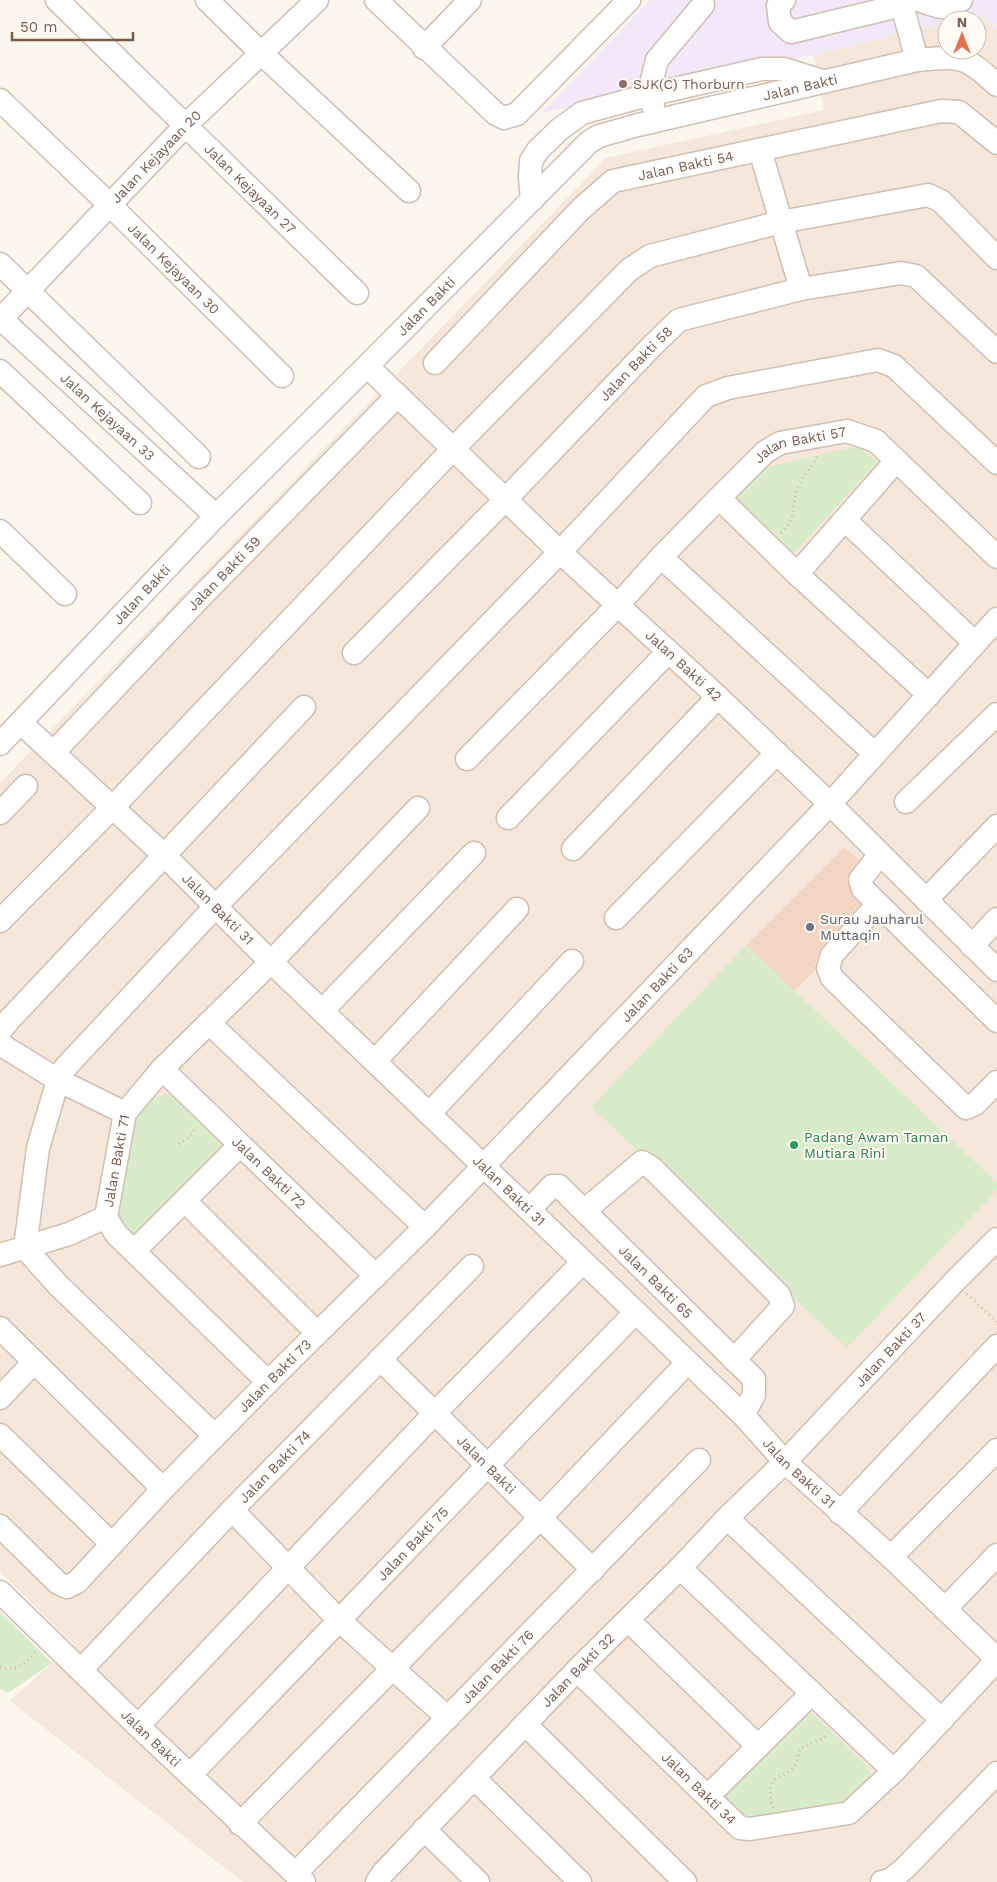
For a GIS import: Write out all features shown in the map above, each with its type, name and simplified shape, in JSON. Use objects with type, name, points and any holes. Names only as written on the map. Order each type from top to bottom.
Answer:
[{"type":"street","name":"Jalan Kejayaan 27","points":[[57,0],[358,293]]},
{"type":"street","points":[[207,0],[261,53],[409,190]]},
{"type":"street","name":"Jalan Kejayaan 20","points":[[0,319],[186,125],[317,0]]},
{"type":"street","points":[[376,0],[424,48],[496,114],[504,118],[516,114],[628,0]]},
{"type":"street","points":[[424,48],[470,0]]},
{"type":"street","points":[[784,0],[778,6],[780,22],[791,32],[910,2],[941,8],[959,3],[962,0]]},
{"type":"street","points":[[910,2],[917,60]]},
{"type":"street","points":[[660,120],[648,95],[657,60],[703,5]]},
{"type":"street","name":"Jalan Bakti","points":[[0,744],[216,516],[368,366],[588,142],[599,136],[660,120],[917,60],[960,58],[976,66],[997,85]]},
{"type":"street","points":[[532,200],[531,161],[538,150],[560,129],[582,113],[648,95],[762,69],[784,69],[823,81]]},
{"type":"street","name":"Jalan Kejayaan 30","points":[[0,100],[110,205],[282,376]]},
{"type":"street","name":"Jalan Bakti 54","points":[[434,363],[581,209],[613,181],[941,112],[959,112],[997,143]]},
{"type":"street","points":[[760,150],[801,289]]},
{"type":"street","points":[[0,921],[112,808],[454,448],[629,270],[650,256],[782,222],[928,195],[941,201],[997,258]]},
{"type":"street","points":[[0,264],[199,457]]},
{"type":"street","name":"Jalan Bakti 58","points":[[354,653],[506,500],[679,320],[801,289],[901,273],[916,276],[997,352]]},
{"type":"street","name":"Jalan Kejayaan 33","points":[[0,319],[216,516]]},
{"type":"street","points":[[215,1436],[57,1284],[25,1248],[38,1148],[58,1080],[65,1068],[215,907],[560,552],[706,396],[728,388],[878,360],[894,366],[997,463]]},
{"type":"street","name":"Jalan Bakti 42","points":[[368,366],[560,552],[777,753],[997,970]]},
{"type":"street","points":[[0,371],[140,504]]},
{"type":"street","name":"Jalan Bakti 59","points":[[53,753],[194,604],[397,396]]},
{"type":"street","name":"Jalan Bakti 57","points":[[467,759],[618,605],[661,557],[719,498],[765,452],[780,443],[847,431],[876,441],[997,557]]},
{"type":"street","points":[[797,574],[896,461]]},
{"type":"street","points":[[719,498],[797,574],[929,695]]},
{"type":"street","points":[[845,520],[976,643]]},
{"type":"street","points":[[0,531],[66,594]]},
{"type":"street","points":[[661,557],[874,754]]},
{"type":"street","name":"Jalan Bakti 63","points":[[483,1166],[830,804],[997,619]]},
{"type":"street","points":[[508,818],[668,652]]},
{"type":"street","points":[[572,849],[718,697]]},
{"type":"street","points":[[0,1031],[304,707]]},
{"type":"street","points":[[906,802],[997,714]]},
{"type":"street","name":"Jalan Bakti 31","points":[[21,723],[164,856],[271,962],[743,1415],[785,1462],[891,1557],[997,1660]]},
{"type":"street","points":[[616,918],[777,753]]},
{"type":"street","points":[[0,813],[26,786]]},
{"type":"street","name":"Jalan Bakti 71","points":[[268,1382],[116,1234],[106,1217],[125,1113],[162,1069],[271,962],[418,808]]},
{"type":"street","points":[[926,900],[997,826]]},
{"type":"street","points":[[322,1011],[474,853]]},
{"type":"street","points":[[880,854],[860,880],[863,889],[997,1021]]},
{"type":"street","points":[[878,905],[832,955],[828,968],[832,978],[966,1108],[975,1104],[997,1082]]},
{"type":"street","points":[[375,1061],[517,909]]},
{"type":"street","points":[[972,946],[997,919]]},
{"type":"street","points":[[429,1114],[572,961]]},
{"type":"street","points":[[209,1023],[424,1227]]},
{"type":"street","points":[[0,1044],[58,1080],[125,1113]]},
{"type":"street","name":"Jalan Bakti 72","points":[[162,1069],[376,1276]]},
{"type":"street","points":[[134,1251],[240,1145]]},
{"type":"street","points":[[584,1211],[642,1162],[652,1168],[779,1295],[782,1306],[734,1360]]},
{"type":"street","name":"Jalan Bakti 73","points":[[0,1526],[58,1584],[67,1587],[77,1582],[163,1489],[483,1166]]},
{"type":"street","name":"Jalan Bakti 65","points":[[530,1209],[552,1186],[559,1186],[754,1379],[754,1395],[743,1415]]},
{"type":"street","points":[[184,1201],[317,1333]]},
{"type":"street","points":[[0,1255],[69,1234],[106,1217]]},
{"type":"street","name":"Jalan Bakti 37","points":[[785,1462],[954,1282],[997,1239]]},
{"type":"street","points":[[138,1726],[435,1413],[583,1262]]},
{"type":"street","name":"Jalan Bakti 74","points":[[81,1670],[232,1510],[472,1266]]},
{"type":"street","name":"Jalan Bakti 75","points":[[190,1775],[636,1312]]},
{"type":"street","points":[[0,1328],[163,1489]]},
{"type":"street","points":[[840,1512],[997,1346]]},
{"type":"street","name":"Jalan Bakti","points":[[380,1359],[593,1570]]},
{"type":"street","points":[[0,1398],[34,1362]]},
{"type":"street","points":[[240,1824],[541,1517],[688,1362]]},
{"type":"street","points":[[0,1435],[112,1544]]},
{"type":"street","points":[[891,1557],[997,1450]]},
{"type":"street","name":"Jalan Bakti 76","points":[[300,1878],[448,1718],[699,1460]]},
{"type":"street","name":"Jalan Bakti 32","points":[[377,1882],[424,1829],[577,1670],[680,1568],[726,1518],[785,1462]]},
{"type":"street","points":[[232,1510],[340,1621],[448,1718]]},
{"type":"street","points":[[726,1518],[942,1720]]},
{"type":"street","points":[[945,1609],[997,1555]]},
{"type":"street","points":[[680,1568],[894,1771]]},
{"type":"street","name":"Jalan Bakti","points":[[0,1592],[240,1824],[300,1878]]},
{"type":"street","points":[[628,1620],[758,1746]]},
{"type":"street","name":"Jalan Bakti 34","points":[[577,1670],[740,1828],[750,1829],[849,1813],[894,1771],[997,1660]]},
{"type":"street","points":[[708,1796],[812,1693]]},
{"type":"street","points":[[525,1724],[685,1882]]},
{"type":"street","points":[[882,1882],[890,1880],[905,1868],[997,1773]]},
{"type":"street","points":[[474,1778],[580,1882]]},
{"type":"street","points":[[424,1829],[478,1882]]},
{"type":"path","points":[[768,545],[787,528],[793,518],[794,501],[798,487],[812,467],[820,449]]},
{"type":"path","points":[[179,1144],[189,1137],[209,1115]]},
{"type":"path","points":[[954,1282],[997,1322]]},
{"type":"path","points":[[0,1667],[10,1669],[24,1665],[48,1638]]},
{"type":"path","points":[[776,1825],[769,1796],[769,1787],[777,1777],[787,1773],[794,1767],[800,1748],[822,1739],[841,1721]]},
{"type":"shaded area","name":"SJK(C) Thorburn","points":[[650,0],[997,0],[997,30],[987,21],[987,10],[937,10],[937,24],[814,55],[541,113]]},
{"type":"shaded area","points":[[987,21],[997,30],[997,1882],[243,1882],[10,1701],[73,1644],[0,1572],[0,783],[606,158],[824,110],[814,55],[937,24],[937,60],[987,60]]},
{"type":"green space","points":[[857,446],[877,462],[790,558],[729,499],[763,468]]},
{"type":"green space","name":"Padang Awam Taman Mutiara Rini","points":[[746,945],[997,1183],[997,1190],[847,1348],[591,1107]]},
{"type":"green space","points":[[166,1094],[173,1097],[227,1149],[137,1239],[118,1215],[117,1202],[138,1114],[154,1098]]},
{"type":"green space","points":[[0,1612],[52,1663],[8,1693],[0,1689]]},
{"type":"green space","points":[[806,1707],[867,1766],[871,1775],[870,1779],[848,1806],[751,1824],[718,1793]]},
{"type":"building","name":"Surau Jauharul Muttaqin","points":[[844,847],[859,860],[847,878],[851,894],[860,904],[822,946],[815,964],[816,969],[794,991],[746,945]]},
{"type":"place","name":"SJK(C) Thorburn","points":[[623,84]]},
{"type":"place","name":"Surau Jauharul Muttaqin","points":[[810,927]]},
{"type":"place","name":"Padang Awam Taman Mutiara Rini","points":[[794,1145]]}]
